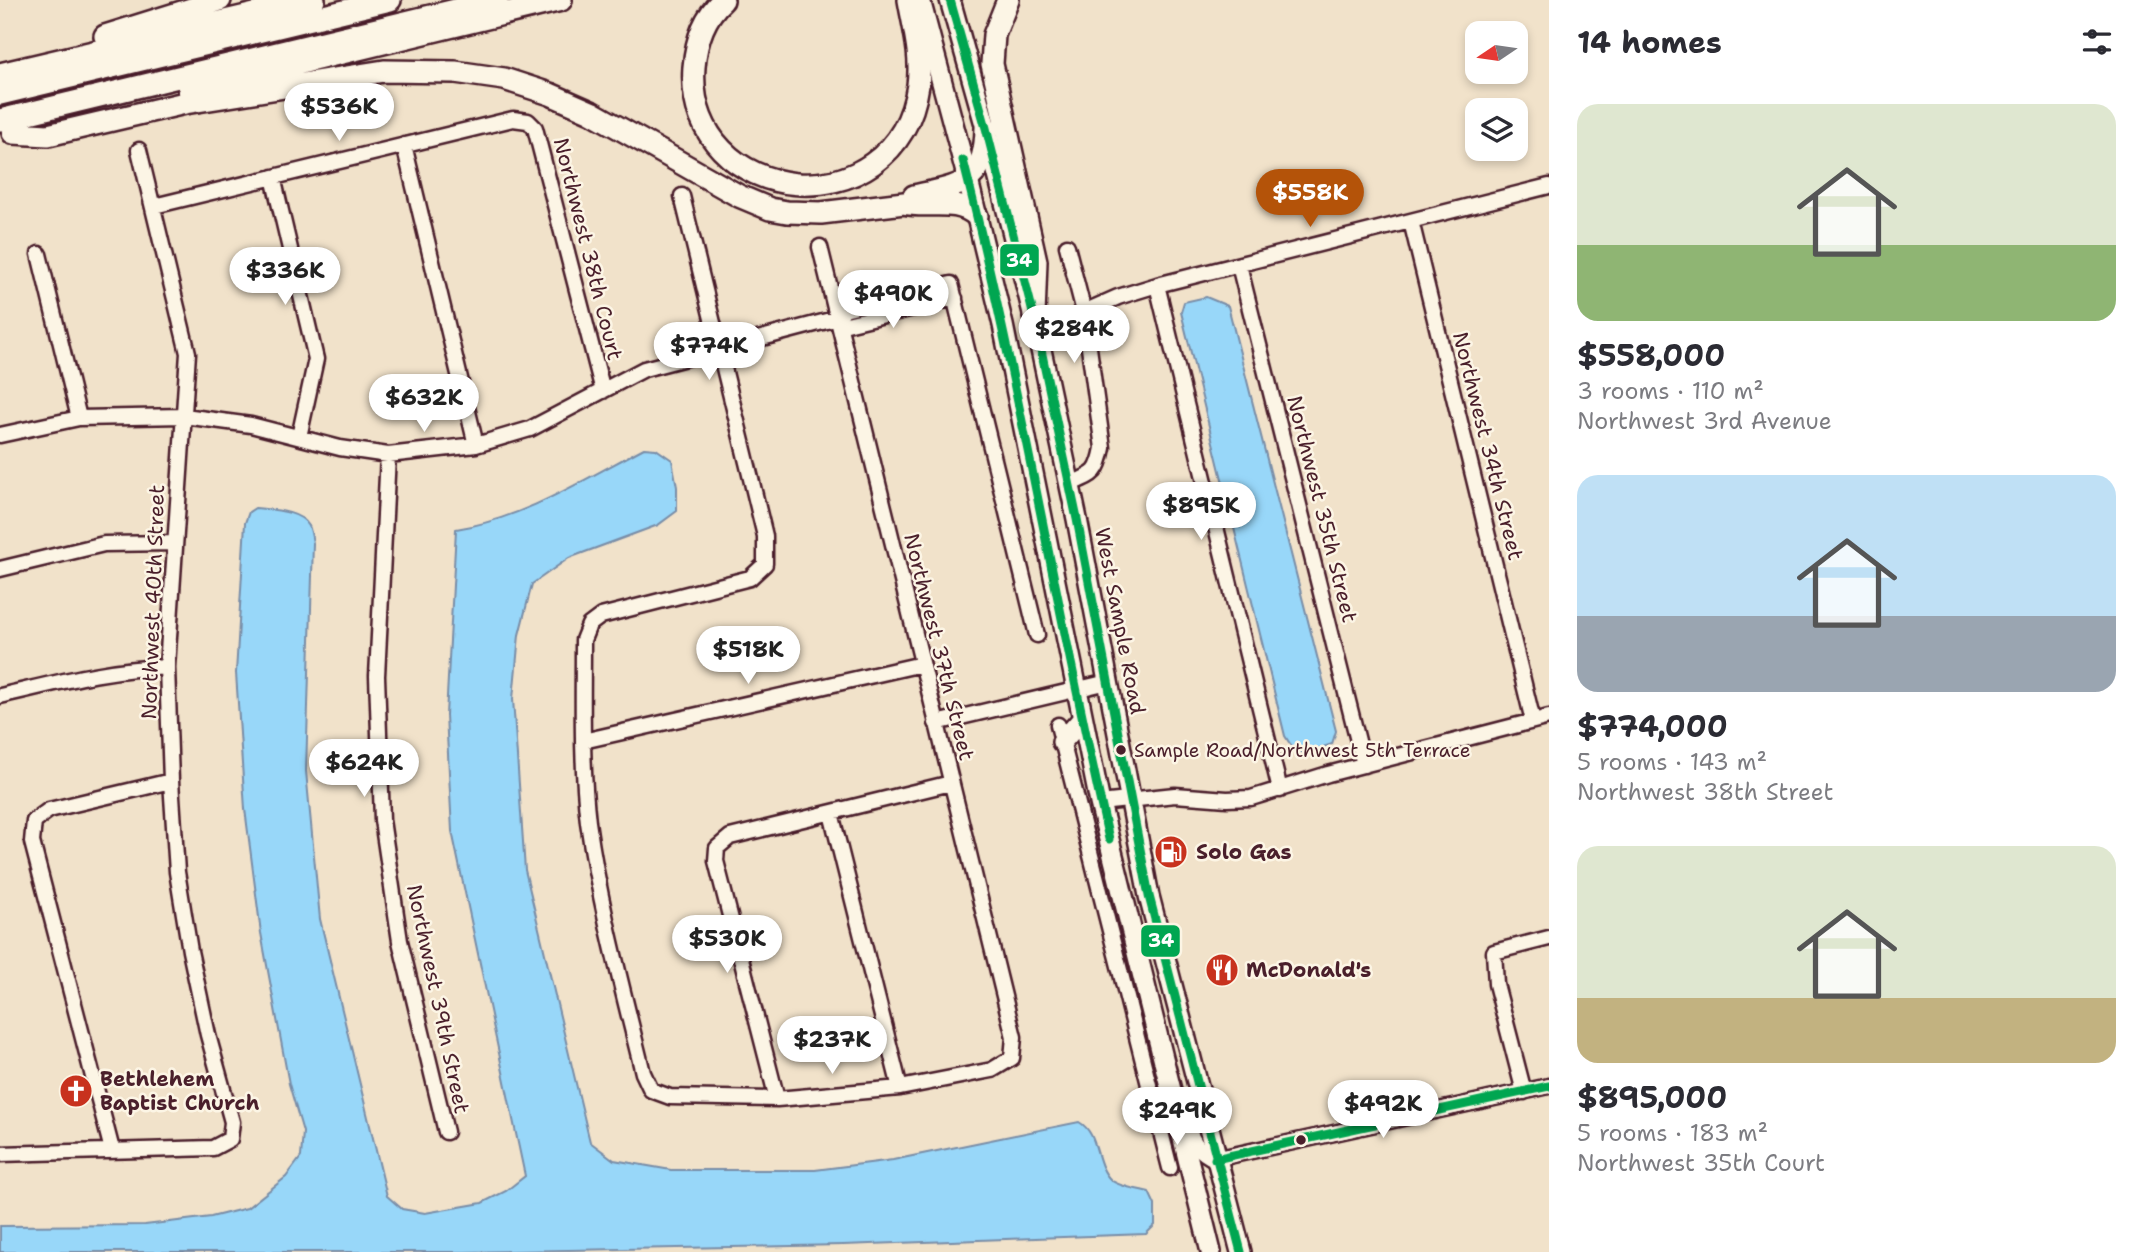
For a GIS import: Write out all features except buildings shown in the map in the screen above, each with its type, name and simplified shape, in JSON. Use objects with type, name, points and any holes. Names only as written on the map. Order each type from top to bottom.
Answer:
[{"type":"highway","points":[[0,72],[68,46],[220,0]]},
{"type":"highway","points":[[0,72],[314,0]]},
{"type":"highway","points":[[0,94],[390,0]]},
{"type":"highway","points":[[3,127],[31,112],[497,0]]},
{"type":"highway","points":[[3,127],[561,0]]},
{"type":"highway","points":[[723,0],[714,8],[702,31],[695,58],[694,85],[704,122],[727,155],[753,173],[782,183],[813,185],[836,181],[869,165],[890,148],[904,128],[916,95],[919,71],[917,35],[909,0]]},
{"type":"highway","points":[[1008,0],[994,35],[992,64],[1036,261],[1034,317]]},
{"type":"highway","points":[[3,127],[48,135],[185,103],[384,71],[455,72],[504,79],[550,94],[590,112],[739,196],[770,209],[821,213],[904,203],[954,205],[977,216]]},
{"type":"highway","points":[[904,203],[911,197],[968,180],[977,171],[982,160],[986,128]]},
{"type":"main road","points":[[920,0],[968,180],[1016,383],[1100,803],[1211,1252]]},
{"type":"main road","name":"West Sample Road","points":[[950,0],[1034,317],[1070,484],[1149,896],[1241,1252]]},
{"type":"main road","points":[[1060,733],[1082,719]]},
{"type":"street","name":"Northwest 38th Court","points":[[404,145],[513,119],[528,121],[535,128],[603,390]]},
{"type":"street","points":[[154,206],[404,145],[476,445]]},
{"type":"street","name":"Northwest 40th Street","points":[[112,1150],[213,1148],[230,1139],[232,1122],[208,1035],[177,872],[167,667],[188,353],[139,150]]},
{"type":"street","points":[[272,177],[316,359],[299,437]]},
{"type":"street","points":[[1084,312],[1118,297],[1157,285],[1549,186]]},
{"type":"street","points":[[681,196],[765,536],[765,564],[750,578],[601,616],[589,625],[583,640],[583,741],[588,819],[597,881],[643,1073],[651,1090],[670,1097],[777,1099],[900,1088],[831,813]]},
{"type":"street","name":"Northwest 34th Street","points":[[1411,221],[1533,721]]},
{"type":"street","points":[[1067,246],[1084,312],[1103,448],[1100,465],[1094,474],[1070,484]]},
{"type":"street","name":"Northwest 37th Street","points":[[820,247],[1014,1037],[1012,1058],[992,1070],[900,1088]]},
{"type":"street","points":[[38,254],[79,418]]},
{"type":"street","name":"Northwest 35th Street","points":[[1239,265],[1364,765]]},
{"type":"street","points":[[1157,285],[1280,790]]},
{"type":"street","points":[[0,435],[79,418],[184,416],[250,425],[340,449],[388,456],[476,445],[530,429],[644,369],[838,318],[847,324],[953,291],[1037,635]]},
{"type":"street","name":"Northwest 39th Street","points":[[388,456],[377,676],[382,820],[400,941],[446,1132]]},
{"type":"street","points":[[0,569],[104,544],[175,543]]},
{"type":"street","points":[[583,741],[922,664]]},
{"type":"street","points":[[0,696],[96,673],[132,667],[167,667]]},
{"type":"street","points":[[936,723],[1108,682]]},
{"type":"street","points":[[1100,803],[1183,794],[1239,800],[1549,717]]},
{"type":"street","points":[[1060,733],[1170,1168]]},
{"type":"street","points":[[0,1154],[112,1150],[32,842],[34,821],[49,810],[171,781]]},
{"type":"street","points":[[777,1099],[716,862],[717,848],[730,837],[951,783]]},
{"type":"street","points":[[1524,1092],[1496,984],[1494,952],[1549,938]]},
{"type":"street","points":[[1152,1097],[1173,1095],[1197,1148],[1205,1155],[1215,1158],[1549,1087]]},
{"type":"water","points":[[1206,297],[1228,306],[1336,731],[1332,744],[1310,752],[1304,753],[1295,749],[1285,736],[1181,312],[1184,302]]},
{"type":"water","points":[[644,448],[656,449],[672,460],[677,487],[677,511],[658,525],[569,558],[532,584],[519,635],[513,699],[525,870],[590,1142],[614,1160],[671,1170],[815,1170],[893,1160],[1079,1122],[1086,1127],[1094,1141],[1102,1166],[1111,1180],[1149,1192],[1155,1205],[1155,1225],[1146,1234],[843,1245],[464,1252],[0,1252],[0,1226],[145,1225],[211,1217],[247,1208],[286,1177],[301,1157],[303,1132],[289,1084],[261,933],[245,809],[236,673],[245,523],[249,512],[255,508],[299,517],[309,526],[313,543],[306,771],[320,919],[387,1196],[402,1209],[425,1213],[482,1203],[506,1191],[525,1176],[452,831],[446,715],[456,529],[481,524],[529,507]]},
{"type":"transit line","name":"34","points":[[950,0],[1034,317],[1077,519],[1149,896],[1241,1252]]},
{"type":"transit line","name":"34","points":[[963,160],[1003,329],[1109,839]]},
{"type":"transit line","name":"34","points":[[1215,1159],[1549,1086]]},
{"type":"place","name":"Sample Road/Northwest 5th Terrace","points":[[1121,750]]},
{"type":"place","name":"Solo Gas","points":[[1171,852]]},
{"type":"place","name":"McDonald's","points":[[1222,970]]},
{"type":"place","name":"Bethlehem Baptist Church","points":[[76,1091]]}]
